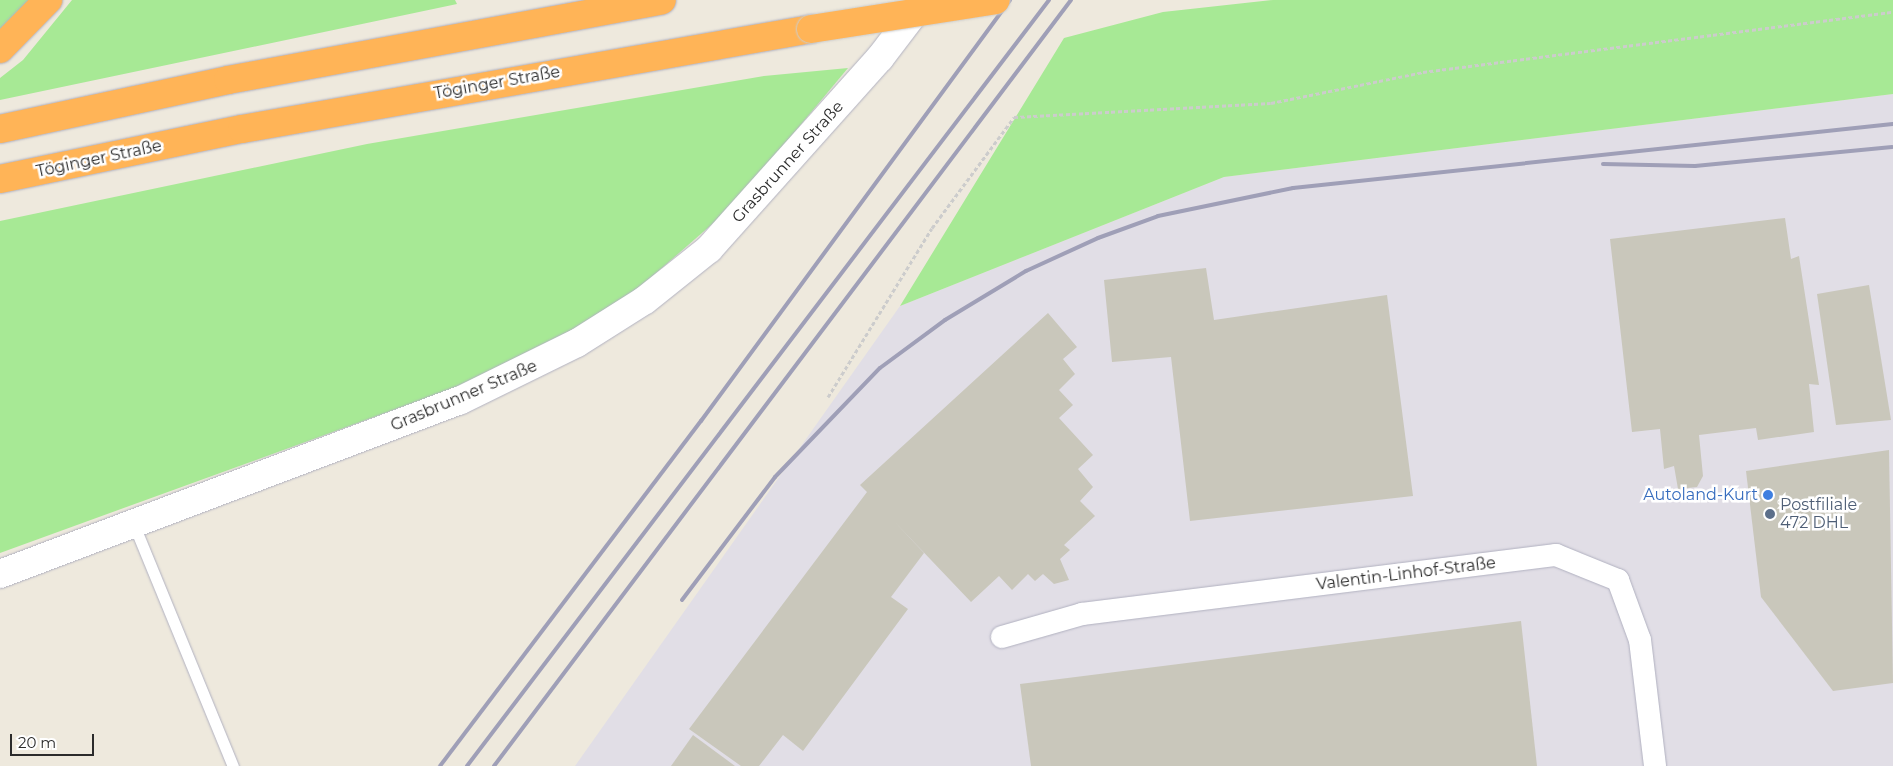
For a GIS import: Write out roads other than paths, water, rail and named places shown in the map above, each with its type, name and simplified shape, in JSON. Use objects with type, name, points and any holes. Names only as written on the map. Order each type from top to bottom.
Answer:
[{"type":"highway","points":[[0,48],[48,0]]},
{"type":"highway","points":[[0,129],[228,80],[662,0]]},
{"type":"highway","name":"Töginger Straße","points":[[0,180],[242,129],[811,29],[996,0]]},
{"type":"street","name":"Grasbrunner Straße","points":[[0,574],[134,525],[511,379],[645,300],[709,249],[880,58],[924,0]]},
{"type":"street","name":"Valentin-Linhof-Straße","points":[[1002,636],[1082,614],[1556,555],[1618,580],[1640,640],[1655,766]]},
{"type":"lane","points":[[134,525],[233,766]]},
{"type":"railway","points":[[440,766],[701,421],[1010,0]]},
{"type":"railway","points":[[467,766],[1049,0]]},
{"type":"railway","points":[[494,766],[1071,0]]},
{"type":"railway","points":[[682,600],[775,477],[880,368],[945,320],[1026,271],[1098,238],[1158,216],[1293,188],[1893,124]]},
{"type":"railway","points":[[1603,164],[1695,166],[1892,147]]},
{"type":"place","name":"Autoland-Kurt","points":[[1768,495]]},
{"type":"place","name":"Postfiliale 472 DHL","points":[[1770,514]]}]
